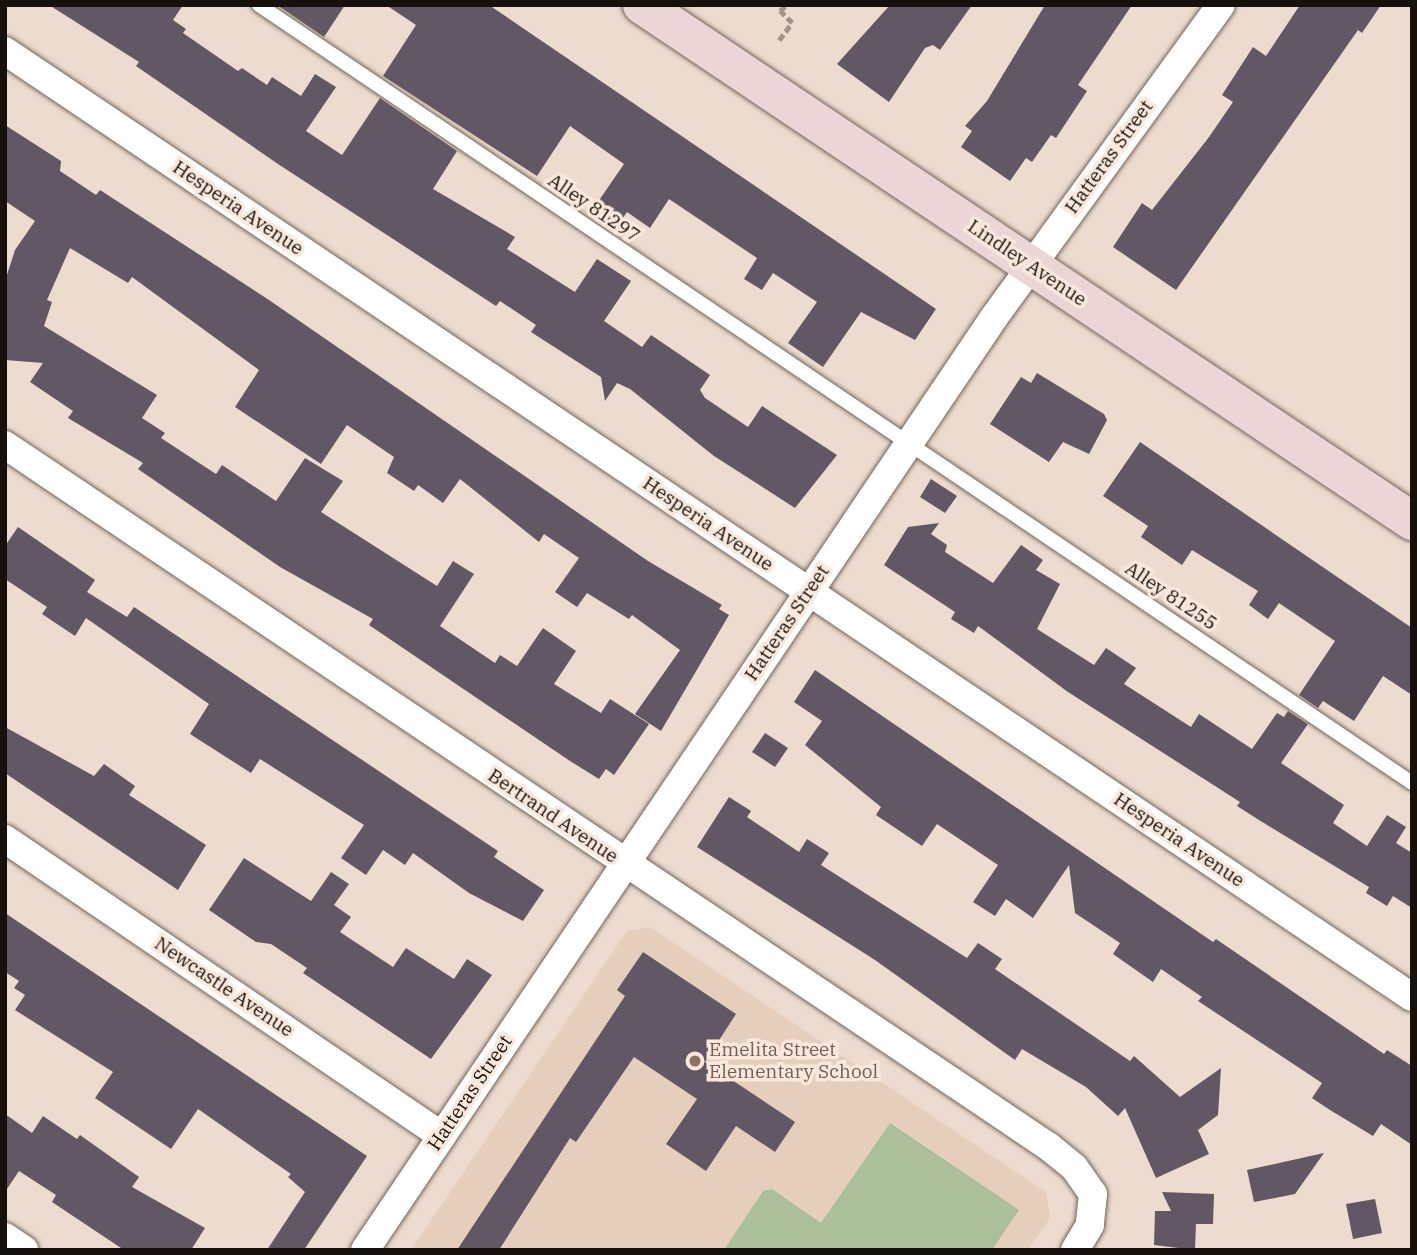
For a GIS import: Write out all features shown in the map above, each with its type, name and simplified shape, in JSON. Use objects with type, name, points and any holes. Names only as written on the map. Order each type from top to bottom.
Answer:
[{"type":"main road","name":"Lindley Avenue","points":[[642,5],[1412,521]]},
{"type":"street","name":"Hatteras Street","points":[[365,1250],[907,443],[1031,265],[1221,5]]},
{"type":"street","name":"Hesperia Avenue","points":[[5,51],[1412,997]]},
{"type":"street","name":"Bertrand Avenue","points":[[5,445],[624,864],[1048,1146],[1074,1167],[1093,1194],[1090,1225],[1075,1250]]},
{"type":"street","name":"Newcastle Avenue","points":[[5,839],[442,1136]]},
{"type":"street","points":[[5,1237],[24,1250]]},
{"type":"lane","name":"Alley 81297","points":[[259,5],[907,443]]},
{"type":"lane","name":"Alley 81255","points":[[907,443],[1412,783]]},
{"type":"path","points":[[779,40],[792,23],[780,11],[786,5]]},
{"type":"shaded area","name":"Emelita Street Elementary School","points":[[650,927],[1046,1192],[1050,1218],[1028,1250],[411,1250],[627,931]]},
{"type":"green space","points":[[890,1123],[1019,1210],[992,1250],[724,1250],[763,1191],[772,1189],[821,1223]]},
{"type":"building","points":[[49,5],[183,5],[173,20],[186,29],[183,33],[238,71],[242,68],[267,85],[272,77],[301,96],[315,74],[336,87],[306,131],[342,155],[380,98],[457,151],[433,189],[515,237],[507,249],[575,292],[597,259],[631,281],[604,321],[642,347],[651,335],[710,375],[700,390],[705,398],[748,427],[762,406],[837,455],[795,508],[714,456],[630,389],[617,383],[605,401],[601,377],[531,332],[536,325],[500,301],[496,306],[278,164],[136,66],[139,62]]},
{"type":"building","points":[[277,5],[345,5],[324,37]]},
{"type":"building","points":[[386,5],[489,5],[936,309],[915,340],[861,312],[823,367],[788,343],[817,302],[773,273],[762,290],[744,279],[757,258],[669,199],[650,228],[627,212],[615,229],[591,212],[624,164],[570,126],[537,176],[383,76],[416,25]]},
{"type":"building","points":[[890,5],[972,5],[940,50],[933,45],[925,48],[889,102],[837,64]]},
{"type":"building","points":[[1045,5],[1132,5],[1078,85],[1087,91],[1056,138],[1051,135],[1032,162],[1026,158],[1010,181],[961,147],[972,131],[965,126],[987,101]]},
{"type":"building","points":[[1300,5],[1381,5],[1362,33],[1358,30],[1176,290],[1113,247],[1142,203],[1152,210],[1209,137],[1233,102],[1222,95],[1253,47],[1266,56]]},
{"type":"building","points":[[5,125],[61,161],[60,171],[96,195],[100,190],[269,300],[648,561],[722,605],[719,609],[729,615],[661,731],[635,714],[680,650],[632,615],[629,619],[587,593],[577,607],[555,592],[579,558],[544,534],[539,542],[460,479],[443,503],[418,485],[414,491],[387,473],[394,457],[347,425],[321,464],[235,407],[259,370],[132,277],[128,283],[70,248],[47,300],[52,302],[44,326],[157,395],[142,418],[165,433],[161,438],[216,474],[222,465],[276,501],[305,458],[343,481],[321,512],[437,586],[453,561],[474,574],[440,626],[495,663],[500,655],[517,666],[543,628],[576,651],[554,684],[601,713],[610,699],[649,724],[614,775],[606,769],[599,779],[570,761],[369,625],[373,619],[280,567],[138,469],[143,463],[68,418],[73,411],[30,382],[43,363],[5,360],[5,281],[15,250],[35,221],[5,201]]},
{"type":"building","points":[[1037,373],[1104,414],[1107,420],[1089,454],[1063,442],[1049,462],[990,424],[1021,377],[1031,383]]},
{"type":"building","points":[[1140,442],[1412,628],[1412,695],[1383,676],[1354,721],[1323,701],[1318,708],[1299,695],[1335,641],[1279,603],[1268,619],[1249,605],[1258,591],[1192,550],[1182,565],[1141,537],[1148,526],[1103,496]]},
{"type":"building","points":[[931,479],[957,496],[945,513],[920,497]]},
{"type":"building","points":[[939,523],[931,534],[947,545],[945,552],[993,583],[1021,545],[1043,560],[1036,570],[1060,584],[1037,629],[1094,665],[1106,648],[1136,668],[1124,684],[1191,727],[1199,714],[1252,749],[1277,713],[1284,717],[1288,711],[1308,724],[1281,763],[1344,805],[1333,823],[1367,846],[1387,815],[1406,827],[1396,843],[1412,853],[1412,908],[1393,896],[1387,906],[1366,893],[1369,887],[1237,806],[1240,802],[1068,692],[978,626],[974,633],[951,619],[955,612],[884,565],[908,527]]},
{"type":"building","points":[[18,527],[95,580],[87,592],[127,617],[134,607],[498,851],[494,857],[544,890],[523,921],[469,893],[413,853],[405,865],[383,850],[366,875],[341,858],[364,825],[260,759],[251,773],[190,734],[209,704],[86,618],[75,636],[42,614],[47,607],[5,579],[5,546]]},
{"type":"building","points":[[815,670],[1213,942],[1216,939],[1384,1054],[1387,1050],[1412,1066],[1412,1145],[1381,1124],[1373,1136],[1330,1110],[1312,1098],[1322,1083],[1198,1001],[1202,997],[1161,969],[1153,982],[1113,954],[1120,943],[1075,913],[1069,865],[1033,918],[1006,899],[995,916],[973,902],[998,865],[937,824],[922,846],[876,815],[881,807],[805,745],[822,721],[794,702]]},
{"type":"building","points":[[5,727],[94,776],[104,764],[135,786],[129,795],[206,845],[178,890],[5,773]]},
{"type":"building","points":[[765,733],[788,748],[775,767],[752,752]]},
{"type":"building","points":[[729,797],[751,811],[747,817],[799,852],[807,839],[829,853],[821,865],[967,958],[978,943],[1002,959],[995,969],[1130,1061],[1134,1056],[1180,1097],[1221,1068],[1218,1115],[1198,1130],[1209,1154],[1156,1178],[1125,1108],[1118,1116],[1086,1087],[1022,1049],[1015,1060],[875,960],[697,847]]},
{"type":"building","points":[[244,858],[311,901],[331,872],[349,884],[334,905],[351,917],[340,932],[393,967],[406,948],[454,979],[467,959],[492,975],[431,1059],[303,973],[307,968],[271,944],[256,942],[209,910]]},
{"type":"building","points":[[5,913],[367,1156],[304,1250],[267,1250],[305,1192],[288,1177],[291,1174],[198,1109],[171,1149],[95,1098],[113,1072],[15,1010],[25,995],[14,988],[19,981],[5,972]]},
{"type":"building","points":[[643,952],[736,1014],[705,1062],[795,1122],[775,1152],[736,1126],[706,1171],[666,1144],[697,1099],[634,1057],[576,1142],[570,1138],[499,1250],[457,1250],[625,996],[617,990]]},
{"type":"building","points":[[5,1114],[32,1133],[43,1116],[77,1139],[80,1135],[139,1177],[132,1187],[205,1228],[191,1250],[124,1250],[52,1202],[56,1195],[19,1171],[5,1192]]},
{"type":"building","points":[[1324,1153],[1295,1194],[1254,1202],[1247,1170]]},
{"type":"building","points":[[1162,1192],[1214,1194],[1213,1224],[1196,1224],[1195,1250],[1154,1245],[1155,1211],[1171,1211]]},
{"type":"building","points":[[1375,1199],[1382,1233],[1353,1239],[1346,1204]]},
{"type":"place","name":"Emelita Street Elementary School","points":[[695,1061]]}]
